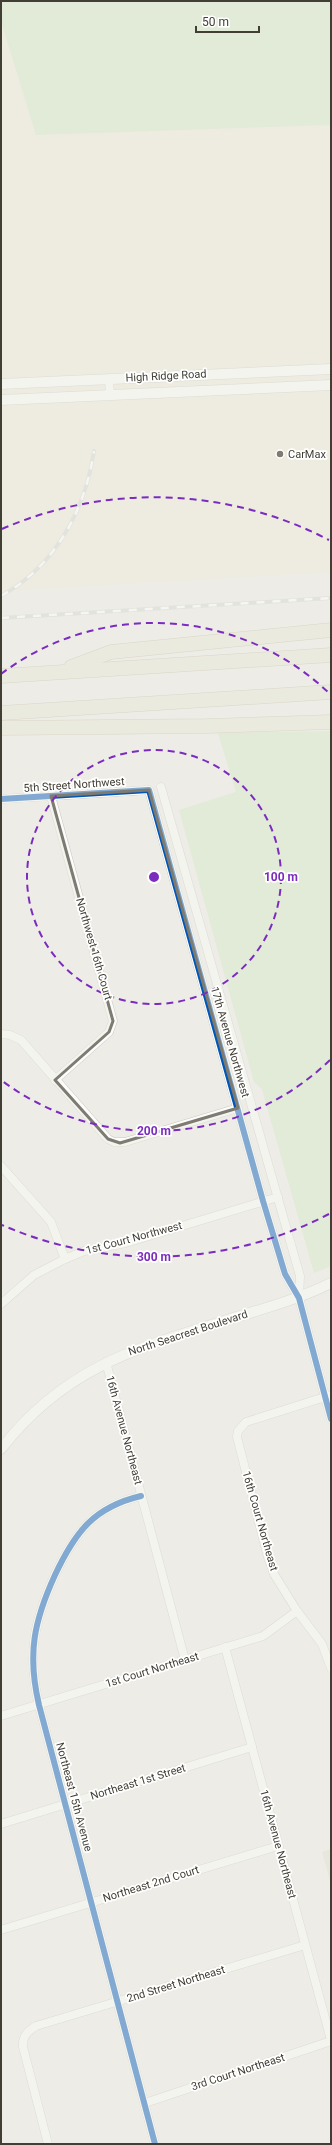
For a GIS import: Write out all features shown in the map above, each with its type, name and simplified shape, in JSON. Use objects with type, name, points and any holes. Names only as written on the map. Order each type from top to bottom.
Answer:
[{"type":"highway","points":[[58,673],[111,652],[331,630]]},
{"type":"highway","points":[[1,676],[331,655]]},
{"type":"highway","points":[[1,713],[331,692]]},
{"type":"highway","points":[[1,728],[207,726],[331,722]]},
{"type":"street","name":"High Ridge Road","points":[[1,384],[331,369]]},
{"type":"street","points":[[109,379],[110,395]]},
{"type":"street","name":"High Ridge Road","points":[[1,400],[331,385]]},
{"type":"street","name":"17th Avenue Northwest","points":[[161,787],[300,1276],[299,1298]]},
{"type":"street","name":"17th Avenue Northwest","points":[[149,790],[285,1274],[299,1298]]},
{"type":"street","name":"5th Street Northwest","points":[[1,799],[149,790]]},
{"type":"street","name":"Northwest 16th Court","points":[[51,796],[113,1021],[109,1032],[55,1080]]},
{"type":"street","points":[[3,1034],[16,1036],[108,1139],[120,1143],[238,1108]]},
{"type":"street","points":[[1,1166],[51,1222],[65,1259]]},
{"type":"street","name":"1st Court Northwest","points":[[1,1304],[34,1275],[84,1251],[126,1243],[278,1197]]},
{"type":"street","name":"North Seacrest Boulevard","points":[[1,1449],[35,1412],[59,1392],[106,1362],[152,1343],[299,1298],[331,1283]]},
{"type":"street","points":[[299,1298],[328,1396],[331,1419]]},
{"type":"street","name":"16th Avenue Northeast","points":[[106,1362],[185,1660]]},
{"type":"street","name":"16th Court Northeast","points":[[328,1396],[246,1422],[238,1431],[238,1444],[267,1554],[281,1587],[322,1644],[331,1668]]},
{"type":"street","name":"Northeast 15th Avenue","points":[[142,1496],[114,1505],[96,1516],[76,1536],[68,1548],[44,1599],[34,1637],[33,1676],[65,1804],[156,2144]]},
{"type":"street","name":"1st Court Northeast","points":[[1,1716],[268,1633],[297,1611]]},
{"type":"street","name":"16th Avenue Northeast","points":[[225,1647],[331,2040]]},
{"type":"street","name":"Northeast 1st Street","points":[[1,1824],[252,1747]]},
{"type":"street","name":"Northeast 2nd Court","points":[[1,1930],[278,1846]]},
{"type":"street","name":"2nd Street Northeast","points":[[48,2144],[23,2046],[26,2034],[36,2026],[305,1945]]},
{"type":"street","name":"3rd Court Northeast","points":[[144,2103],[331,2040]]},
{"type":"highlighted area","points":[[149,790],[238,1108],[120,1143],[108,1139],[55,1080],[109,1032],[113,1021],[51,796]]},
{"type":"shaded area","points":[[1,21],[37,135],[331,125],[331,572],[1,591]]},
{"type":"shaded area","points":[[331,1849],[331,1884],[322,1852]]},
{"type":"green space","points":[[1,1],[331,1],[331,125],[36,135],[1,21]]},
{"type":"green space","points":[[331,731],[331,1266],[314,1273],[262,1089],[254,1082],[179,810],[236,792],[218,733]]},
{"type":"railway","points":[[1,596],[20,584],[37,569],[52,553],[64,535],[75,515],[83,495],[90,473],[94,451]]},
{"type":"railway","points":[[1,618],[331,598]]},
{"type":"cycle path","points":[[1,799],[149,790],[263,1201],[285,1274],[299,1298],[331,1419]]},
{"type":"cycle path","points":[[141,1496],[125,1501],[98,1514],[70,1546],[55,1575],[42,1608],[35,1638],[33,1670],[39,1705],[155,2144]]},
{"type":"place","name":"CarMax","points":[[280,454]]}]
